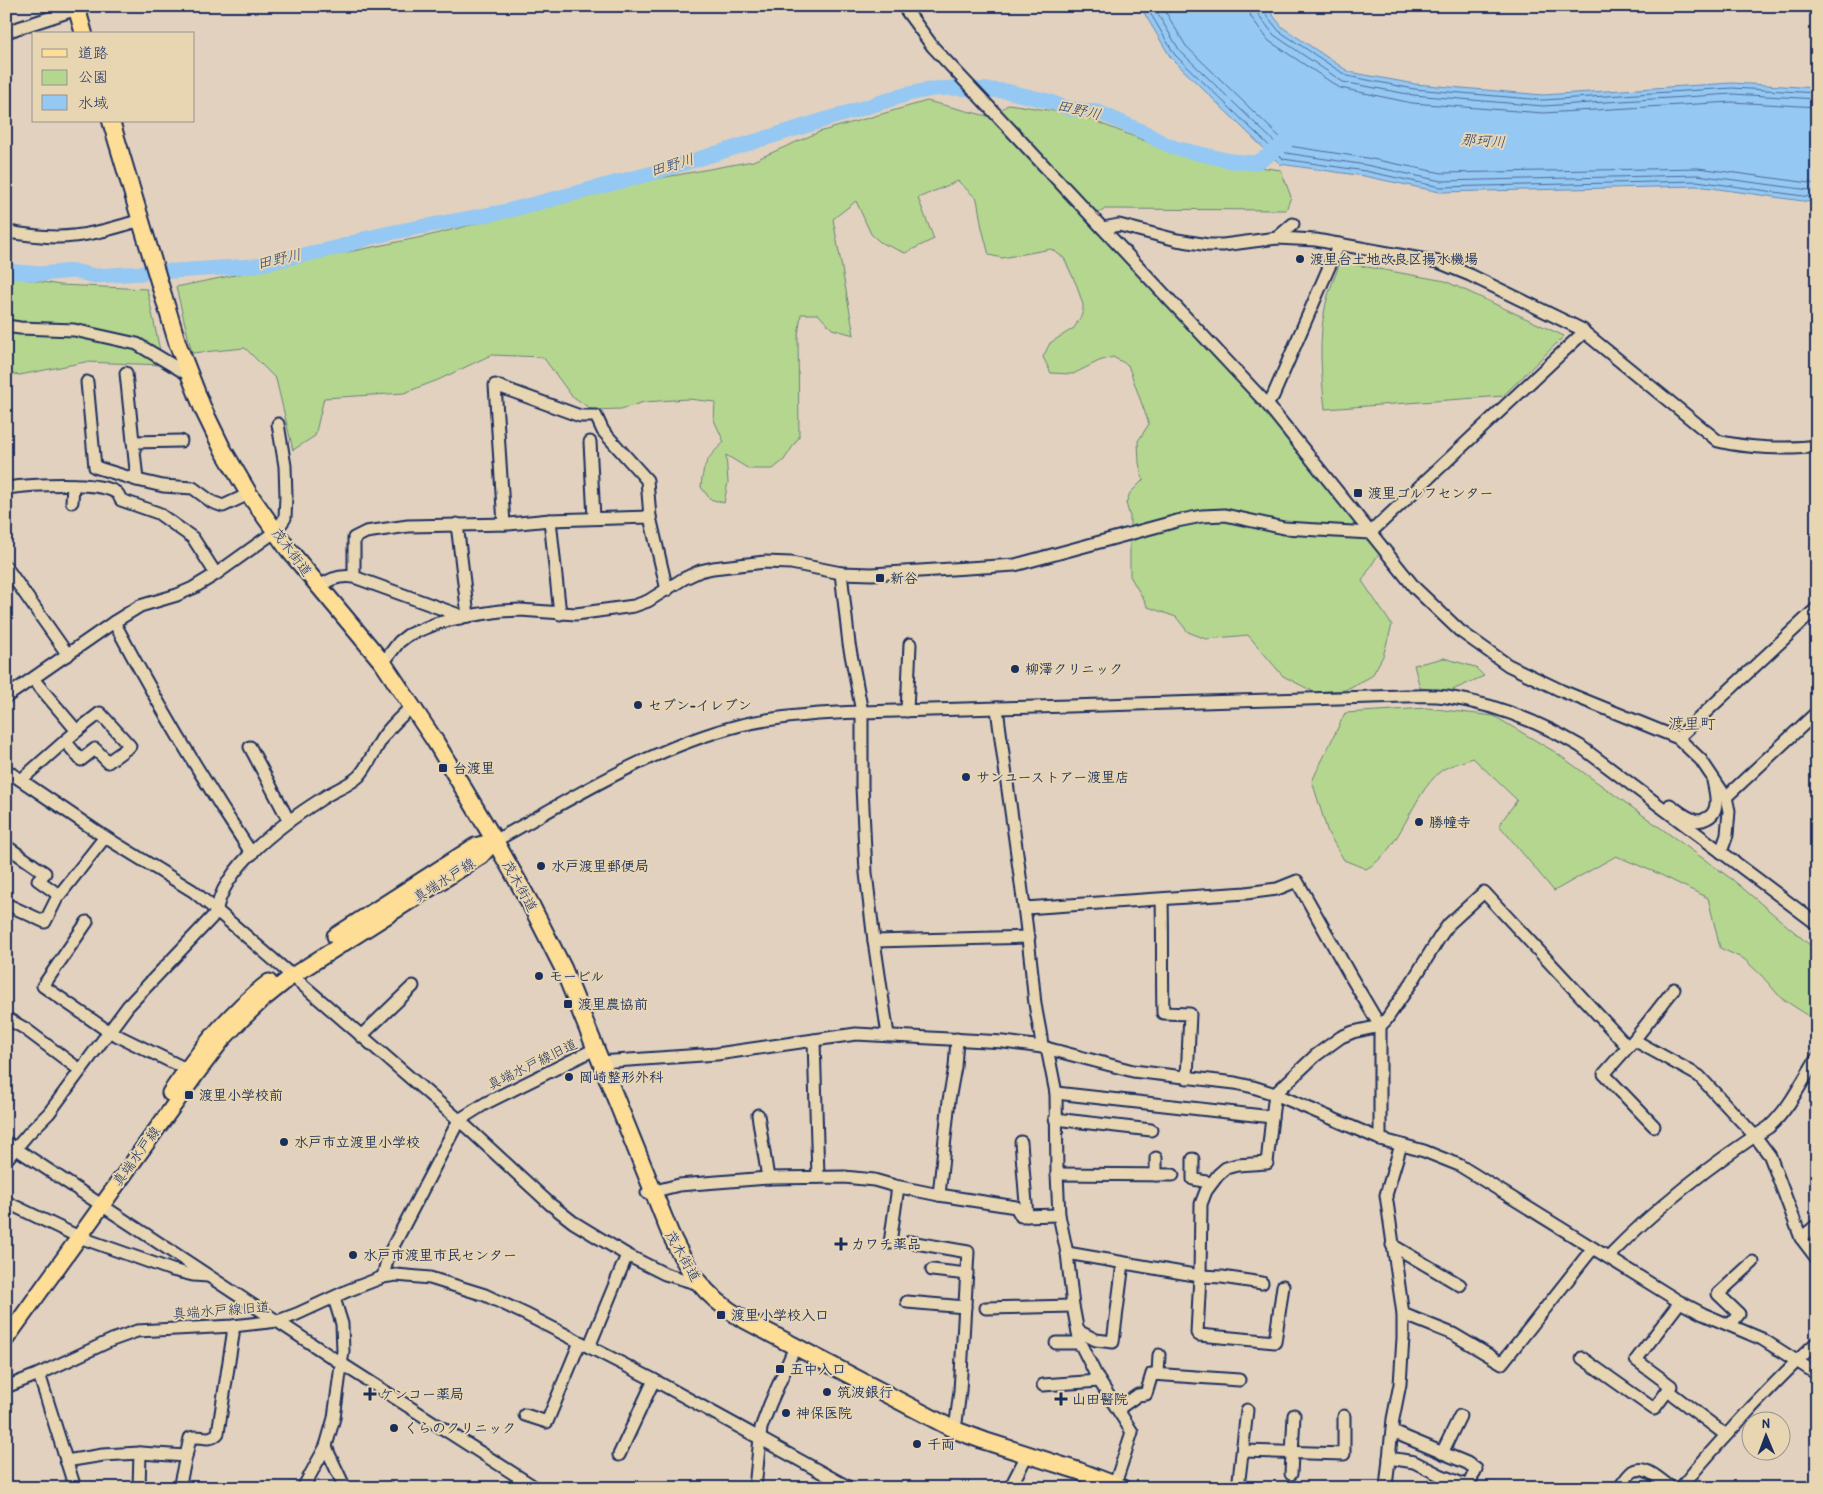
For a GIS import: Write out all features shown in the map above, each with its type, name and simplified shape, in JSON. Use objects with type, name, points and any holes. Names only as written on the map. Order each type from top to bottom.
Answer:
[{"type":"highway","points":[[76,8],[83,32]]},
{"type":"highway","name":"茂木街道","points":[[111,122],[167,309],[189,375],[222,448],[249,494],[288,549],[383,663],[412,706],[495,841],[530,903],[563,968],[649,1192],[680,1255],[699,1284],[729,1310],[795,1347],[955,1430],[1119,1486]]},
{"type":"main road","name":"真端水戸線","points":[[98,1202],[186,1070],[218,1028],[250,996],[481,856],[495,841]]},
{"type":"main road","name":"真端水戸線","points":[[6,1322],[222,1040],[288,973]]},
{"type":"main road","name":"真端水戸線","points":[[6,1339],[74,1235]]},
{"type":"street","points":[[903,6],[933,47],[1267,404],[1415,588],[1460,631],[1508,665],[1562,691],[1678,738],[1701,760],[1726,797],[1729,811],[1727,835],[1721,852]]},
{"type":"street","points":[[6,32],[76,8]]},
{"type":"street","points":[[6,232],[56,237],[78,236],[101,232],[141,220]]},
{"type":"street","points":[[1277,238],[1293,224]]},
{"type":"street","points":[[1103,228],[1119,225],[1177,240],[1208,245],[1223,245],[1277,238],[1316,240],[1438,262],[1470,275],[1583,330],[1718,441],[1730,444],[1794,448],[1816,446]]},
{"type":"street","points":[[1267,404],[1273,396],[1339,244]]},
{"type":"street","points":[[6,326],[74,330],[137,344],[189,375]]},
{"type":"street","points":[[383,663],[399,642],[438,623],[464,616],[520,610],[576,614],[634,606],[648,601],[700,571],[737,565],[791,563],[841,573],[872,574],[1015,565],[1054,556],[1176,521],[1225,514],[1284,528],[1370,533],[1584,332]]},
{"type":"street","points":[[126,373],[137,480]]},
{"type":"street","points":[[88,382],[96,467],[163,486],[193,488],[212,502],[223,506],[249,494]]},
{"type":"street","points":[[504,524],[495,385],[580,416],[596,416],[603,431],[647,480],[650,516],[667,590]]},
{"type":"street","points":[[6,697],[140,606],[193,588],[276,531],[285,518],[286,510],[285,466],[278,424]]},
{"type":"street","points":[[133,442],[181,441]]},
{"type":"street","points":[[590,442],[594,518]]},
{"type":"street","points":[[6,488],[28,485],[74,485],[108,490],[118,494],[121,500],[158,513],[192,538],[216,574]]},
{"type":"street","points":[[72,502],[74,485]]},
{"type":"street","points":[[354,577],[354,538],[366,532],[408,526],[504,524],[650,516]]},
{"type":"street","points":[[550,520],[560,614]]},
{"type":"street","points":[[457,524],[464,616]]},
{"type":"street","points":[[6,567],[68,655]]},
{"type":"street","points":[[841,573],[849,644],[862,712],[866,863],[874,941],[888,1034]]},
{"type":"street","points":[[319,587],[332,579],[348,576],[354,577],[464,616]]},
{"type":"street","points":[[1678,738],[1817,608]]},
{"type":"street","points":[[114,622],[148,685],[219,805],[252,854]]},
{"type":"street","points":[[907,711],[910,644]]},
{"type":"street","points":[[33,679],[77,731]]},
{"type":"street","points":[[495,841],[629,767],[698,738],[743,725],[774,719],[821,713],[1405,696],[1446,697],[1514,714],[1545,727],[1580,746],[1817,924]]},
{"type":"street","points":[[6,1160],[11,1145],[49,1113],[108,1031],[134,999],[216,913],[218,904],[230,880],[252,854],[288,820],[359,775],[395,721],[412,706]]},
{"type":"street","points":[[997,708],[1029,936],[1035,1004],[1056,1093],[1055,1119],[1059,1215],[1067,1253],[1073,1306],[1080,1343],[1099,1381],[1132,1432],[1119,1486]]},
{"type":"street","points":[[1726,797],[1817,712]]},
{"type":"street","points":[[21,780],[65,741],[100,713],[130,746],[108,762],[95,749],[80,760],[65,741]]},
{"type":"street","points":[[250,747],[288,820]]},
{"type":"street","points":[[6,770],[192,891],[216,910],[459,1120],[550,1204],[573,1222],[626,1256],[665,1274],[699,1284]]},
{"type":"street","points":[[1641,792],[1659,799],[1694,820],[1702,821],[1712,816],[1716,808],[1713,778]]},
{"type":"street","points":[[6,904],[45,922],[59,895],[105,836]]},
{"type":"street","points":[[6,846],[44,873],[38,880],[59,895]]},
{"type":"street","points":[[1025,908],[1246,893],[1276,889],[1297,881],[1380,1026],[1380,1139]]},
{"type":"street","points":[[1283,1286],[1275,1342],[1199,1336],[1197,1333],[1201,1204],[1211,1183],[1226,1168],[1236,1165],[1267,1163],[1275,1094],[1315,1056],[1341,1037],[1353,1032],[1380,1026],[1412,982],[1440,935],[1449,924],[1484,892],[1631,1044],[1699,1076],[1754,1136],[1770,1156],[1801,1238],[1817,1259]]},
{"type":"street","points":[[1162,900],[1163,1013],[1190,1014],[1187,1078]]},
{"type":"street","points":[[87,922],[43,986],[108,1031],[186,1070]]},
{"type":"street","points":[[874,941],[1029,936]]},
{"type":"street","points":[[362,1036],[413,986]]},
{"type":"street","points":[[1654,1126],[1604,1074],[1631,1044],[1674,989]]},
{"type":"street","points":[[6,1018],[24,1028],[80,1070]]},
{"type":"street","points":[[598,1055],[717,1054],[856,1034],[888,1034],[1004,1042],[1044,1047],[1133,1071],[1235,1083],[1275,1094],[1380,1139],[1441,1157],[1459,1165],[1680,1302],[1762,1339],[1817,1374]]},
{"type":"street","points":[[939,1195],[957,1039]]},
{"type":"street","points":[[814,1040],[818,1177]]},
{"type":"street","name":"真端水戸線旧道","points":[[459,1120],[486,1104],[598,1055]]},
{"type":"street","points":[[1608,1256],[1642,1222],[1672,1197],[1712,1165],[1776,1120],[1817,1058]]},
{"type":"street","points":[[1056,1093],[1272,1117]]},
{"type":"street","points":[[758,1115],[768,1178]]},
{"type":"street","points":[[1055,1119],[1151,1130]]},
{"type":"street","points":[[459,1120],[388,1256],[383,1277],[396,1275],[423,1277],[485,1295],[654,1380],[850,1488]]},
{"type":"street","points":[[1021,1142],[1027,1216]]},
{"type":"street","points":[[11,1145],[342,1364],[536,1488]]},
{"type":"street","points":[[1386,1488],[1401,1375],[1403,1314],[1386,1195],[1401,1145]]},
{"type":"street","points":[[1156,1158],[1156,1174]]},
{"type":"street","points":[[1193,1159],[1193,1180],[1211,1183]]},
{"type":"street","points":[[1057,1174],[1173,1175]]},
{"type":"street","points":[[649,1192],[679,1185],[768,1178],[861,1178],[939,1195],[1016,1207],[1021,1216],[1059,1215]]},
{"type":"street","points":[[890,1243],[898,1187]]},
{"type":"street","points":[[6,1202],[74,1235],[172,1270],[193,1275],[210,1276]]},
{"type":"street","points":[[1801,1238],[1817,1224]]},
{"type":"street","points":[[910,1242],[968,1252],[960,1391],[955,1430]]},
{"type":"street","points":[[1392,1245],[1460,1285]]},
{"type":"street","points":[[1403,1314],[1453,1334],[1502,1363],[1593,1248]]},
{"type":"street","points":[[1067,1253],[1200,1276],[1262,1283]]},
{"type":"street","points":[[525,1415],[547,1422],[626,1256]]},
{"type":"street","points":[[1730,1325],[1739,1314],[1718,1294],[1753,1262]]},
{"type":"street","points":[[1078,1331],[1096,1340],[1113,1342],[1123,1263]]},
{"type":"street","points":[[932,1270],[967,1274]]},
{"type":"street","name":"真端水戸線旧道","points":[[6,1387],[40,1374],[112,1340],[137,1331],[233,1326],[278,1320],[297,1314],[383,1277]]},
{"type":"street","points":[[303,1488],[326,1446],[334,1418],[343,1350],[342,1324],[334,1298]]},
{"type":"street","points":[[907,1302],[965,1307]]},
{"type":"street","points":[[1582,1358],[1654,1409],[1671,1386],[1636,1360],[1680,1302]]},
{"type":"street","points":[[986,1308],[1073,1306]]},
{"type":"street","points":[[179,1488],[190,1438],[194,1436],[208,1439],[218,1433],[233,1326]]},
{"type":"street","points":[[1681,1488],[1699,1464],[1726,1435],[1817,1342]]},
{"type":"street","points":[[1056,1343],[1080,1343]]},
{"type":"street","points":[[755,1488],[760,1438],[766,1415],[795,1347]]},
{"type":"street","points":[[1158,1374],[1159,1355]]},
{"type":"street","points":[[40,1374],[75,1488]]},
{"type":"street","points":[[1118,1409],[1138,1396],[1146,1394],[1152,1374],[1238,1380]]},
{"type":"street","points":[[619,1455],[654,1380]]},
{"type":"street","points":[[1044,1385],[1099,1381]]},
{"type":"street","points":[[1668,1391],[1726,1435]]},
{"type":"street","points":[[1238,1488],[1247,1410]]},
{"type":"street","points":[[1291,1474],[1294,1415]]},
{"type":"street","points":[[1243,1451],[1344,1454],[1344,1416]]},
{"type":"street","points":[[1442,1453],[1460,1416]]},
{"type":"street","points":[[1389,1458],[1414,1462],[1471,1487],[1476,1469],[1467,1463],[1392,1432]]},
{"type":"street","points":[[326,1446],[345,1488]]},
{"type":"street","points":[[66,1461],[103,1455],[140,1453],[186,1456]]},
{"type":"street","points":[[138,1488],[140,1453]]},
{"type":"street","points":[[1010,1488],[1027,1455]]},
{"type":"street","points":[[1619,1488],[1633,1472],[1638,1470],[1644,1470],[1656,1476],[1672,1488]]},
{"type":"green space","points":[[927,101],[991,117],[1009,104],[1079,115],[1186,157],[1281,170],[1291,197],[1286,210],[1105,209],[1088,221],[1275,423],[1379,553],[1362,581],[1392,625],[1383,656],[1372,676],[1345,690],[1314,692],[1283,676],[1248,635],[1206,639],[1188,632],[1176,617],[1148,607],[1130,576],[1130,517],[1126,503],[1130,493],[1143,480],[1139,463],[1138,441],[1149,424],[1128,365],[1113,357],[1099,361],[1073,374],[1051,373],[1043,357],[1050,343],[1074,328],[1083,313],[1083,305],[1077,286],[1064,258],[1051,249],[1002,258],[989,255],[977,199],[958,181],[918,198],[934,239],[905,253],[880,242],[871,234],[856,201],[833,219],[854,335],[832,329],[818,314],[801,314],[798,336],[799,437],[784,460],[773,469],[749,469],[726,455],[728,482],[724,503],[710,499],[701,487],[707,462],[724,442],[714,420],[715,402],[688,399],[644,402],[621,409],[592,410],[571,395],[543,357],[491,355],[438,380],[404,393],[324,398],[315,436],[293,450],[276,379],[245,348],[192,353],[176,287],[427,236],[655,179],[753,161],[819,132]]},
{"type":"green space","points":[[1340,262],[1445,281],[1564,336],[1503,396],[1325,409],[1321,369],[1323,316],[1327,298]]},
{"type":"green space","points":[[6,276],[60,285],[147,289],[163,365],[85,362],[20,375],[6,373]]},
{"type":"green space","points":[[1444,658],[1475,667],[1484,676],[1448,692],[1420,688],[1414,665]]},
{"type":"green space","points":[[1427,708],[1494,716],[1555,752],[1733,880],[1817,951],[1817,1026],[1809,1016],[1781,998],[1744,959],[1720,948],[1708,898],[1657,873],[1616,856],[1554,891],[1499,825],[1517,800],[1473,758],[1444,769],[1431,781],[1397,836],[1378,861],[1366,869],[1344,860],[1328,833],[1312,781],[1345,713]]},
{"type":"water","name":"那珂川","points":[[1140,6],[1266,6],[1282,27],[1349,72],[1415,84],[1543,95],[1732,83],[1817,88],[1817,203],[1697,186],[1440,192],[1364,176],[1280,164],[1171,58]]},
{"type":"waterway","name":"田野川","points":[[6,271],[39,274],[74,271],[95,276],[253,266],[340,247],[394,232],[507,211],[653,173],[908,94],[933,89],[955,88],[1006,91],[1048,101],[1070,109],[1098,112],[1175,148],[1231,161],[1254,163],[1263,159],[1286,142]]},
{"type":"place","name":"渡里台土地改良区揚水機場","points":[[1300,259]]},
{"type":"place","name":"渡里ゴルフセンター","points":[[1358,493]]},
{"type":"place","name":"新谷","points":[[880,578]]},
{"type":"place","name":"柳澤クリニック","points":[[1015,669]]},
{"type":"place","name":"セブン-イレブン","points":[[638,705]]},
{"type":"place","name":"台渡里","points":[[443,768]]},
{"type":"place","name":"サンユーストアー渡里店","points":[[966,777]]},
{"type":"place","name":"勝幢寺","points":[[1419,822]]},
{"type":"place","name":"水戸渡里郵便局","points":[[541,866]]},
{"type":"place","name":"モービル","points":[[539,976]]},
{"type":"place","name":"渡里農協前","points":[[568,1004]]},
{"type":"place","name":"岡崎整形外科","points":[[569,1077]]},
{"type":"place","name":"渡里小学校前","points":[[189,1095]]},
{"type":"place","name":"水戸市立渡里小学校","points":[[284,1142]]},
{"type":"place","name":"カワチ薬品","points":[[841,1244]]},
{"type":"place","name":"水戸市渡里市民センター","points":[[353,1255]]},
{"type":"place","name":"渡里小学校入口","points":[[721,1315]]},
{"type":"place","name":"五中入口","points":[[780,1369]]},
{"type":"place","name":"筑波銀行","points":[[827,1392]]},
{"type":"place","name":"ケンコー薬局","points":[[370,1394]]},
{"type":"place","name":"山田醫院","points":[[1061,1399]]},
{"type":"place","name":"神保医院","points":[[786,1413]]},
{"type":"place","name":"くらのクリニック","points":[[394,1428]]},
{"type":"place","name":"千両","points":[[917,1444]]},
{"type":"district","name":"渡里町","points":[[1692,723]]}]
